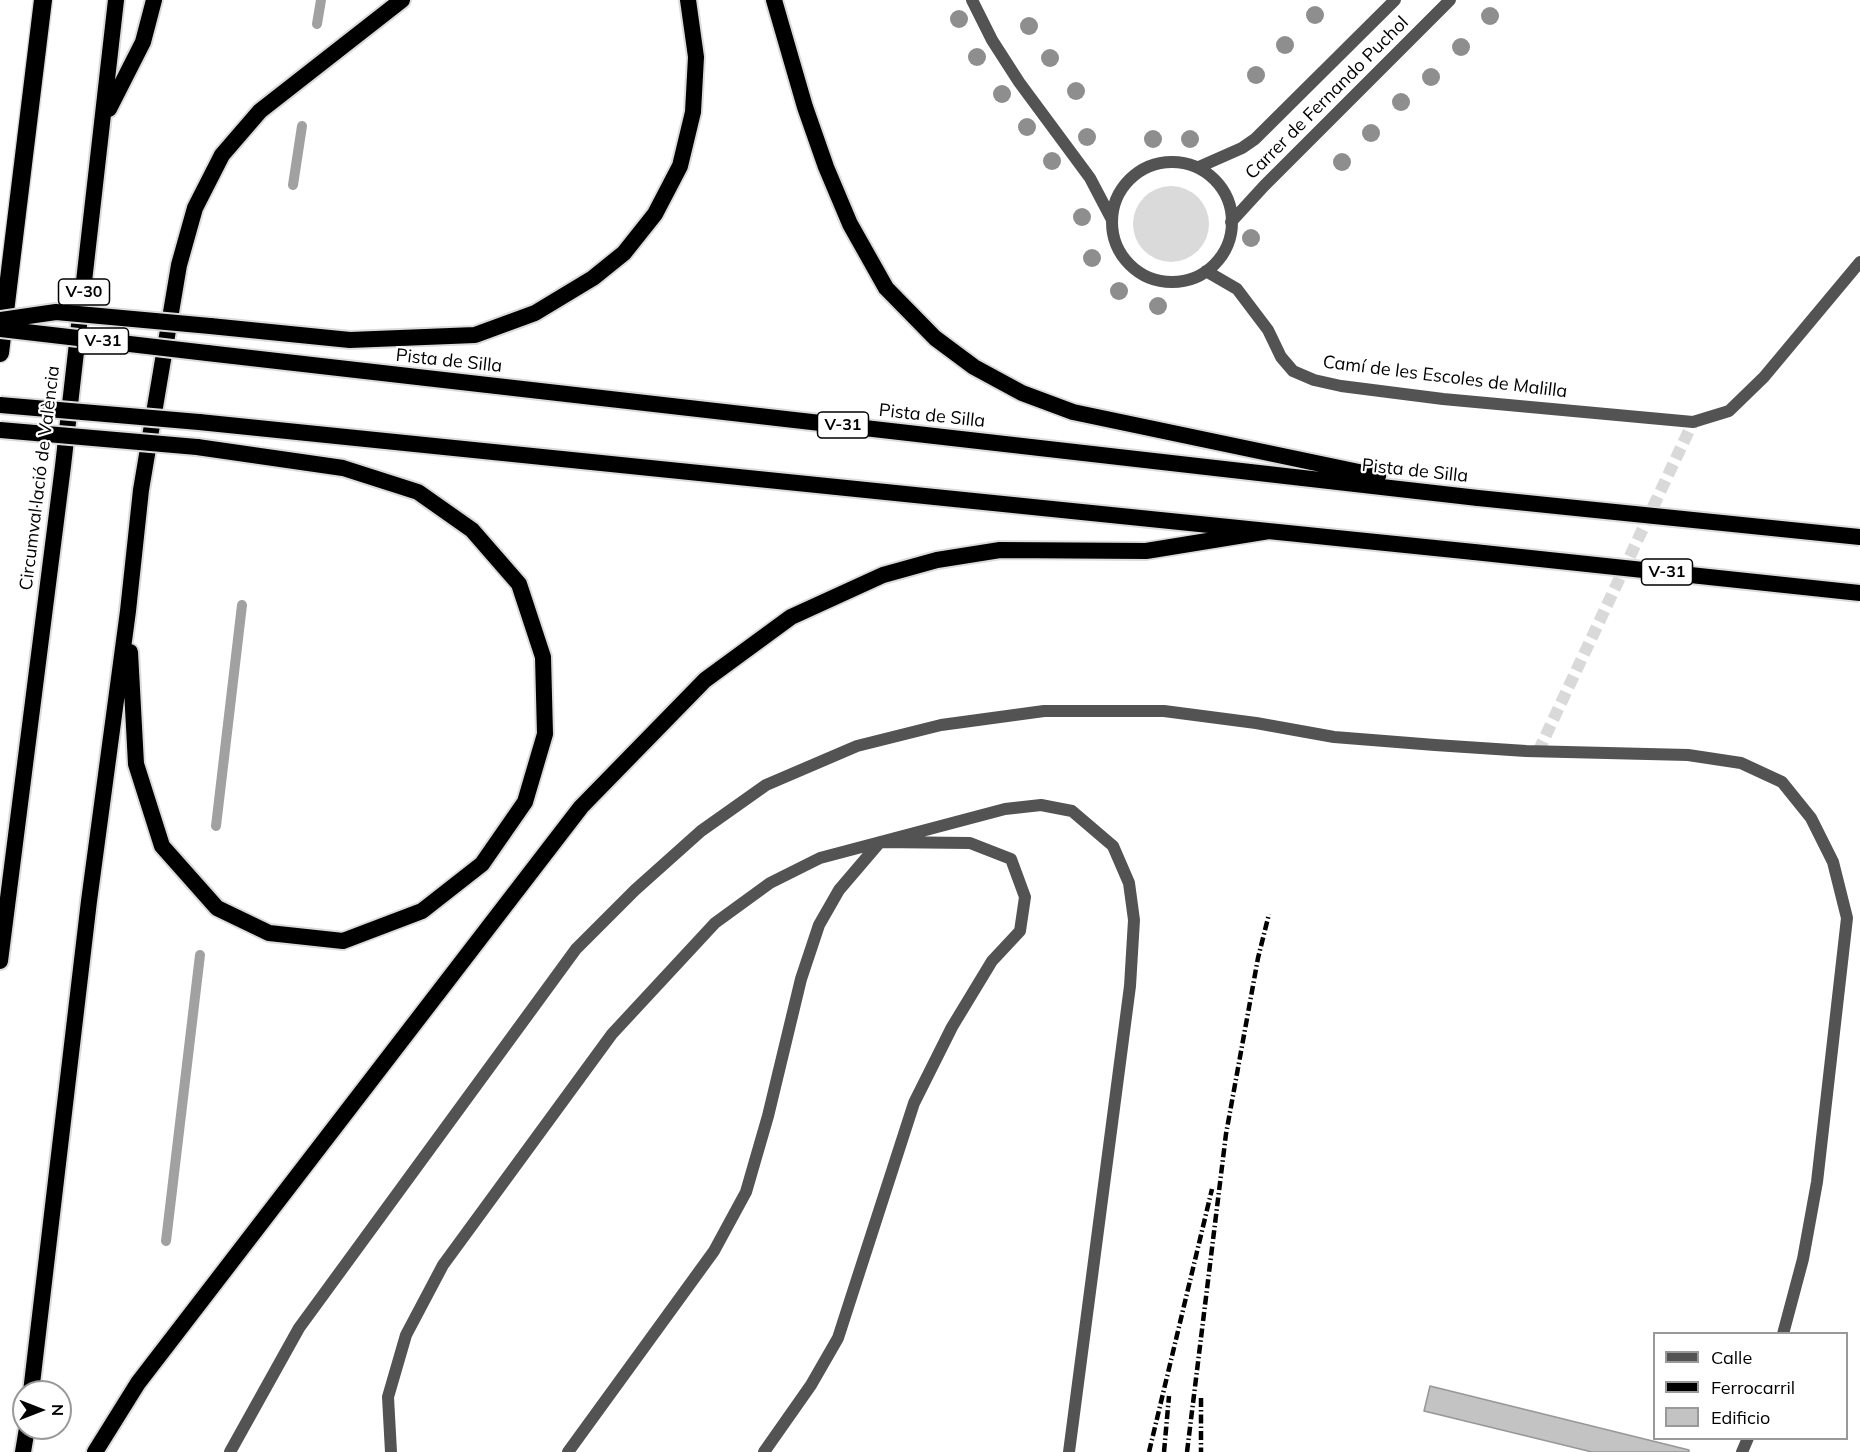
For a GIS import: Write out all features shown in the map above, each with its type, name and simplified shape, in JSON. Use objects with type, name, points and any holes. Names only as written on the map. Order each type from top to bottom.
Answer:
[{"type":"highway","points":[[0,353],[43,0]]},
{"type":"highway","name":"Circumval·lació de València","points":[[0,961],[62,478],[116,0]]},
{"type":"highway","points":[[104,118],[143,42],[154,0]]},
{"type":"highway","points":[[32,1380],[141,490],[179,265],[195,208],[222,155],[260,111],[402,0]]},
{"type":"highway","points":[[0,320],[56,312],[350,340],[475,335],[535,313],[593,278],[624,253],[655,214],[680,166],[693,112],[696,57],[688,0]]},
{"type":"highway","points":[[764,0],[790,51]]},
{"type":"highway","points":[[774,0],[805,107],[826,167],[850,224],[886,288],[935,338],[974,367],[1022,393],[1073,412],[1478,498]]},
{"type":"highway","name":"Pista de Silla","points":[[0,329],[1478,498],[1860,537]]},
{"type":"highway","name":"V-31","points":[[0,405],[199,422],[1860,593]]},
{"type":"highway","points":[[0,430],[197,447],[343,468],[418,492],[472,530],[519,584],[543,657],[545,734],[525,802],[482,864],[422,911],[343,940],[269,933],[217,908],[162,846],[136,764],[128,611]]},
{"type":"highway","points":[[95,1452],[138,1383],[581,807],[705,680],[791,618],[883,575],[937,560],[1000,550],[1146,551],[1269,531]]},
{"type":"street","points":[[972,0],[997,48],[1019,82],[1090,178],[1111,218]]},
{"type":"street","name":"Carrer de Fernando Puchol","points":[[1199,167],[1255,140],[1395,0]]},
{"type":"street","name":"Carrer de Fernando Puchol","points":[[1231,222],[1450,0]]},
{"type":"street","points":[[1160,162],[1180,162],[1199,167],[1214,179],[1226,195],[1232,214],[1231,234],[1224,254],[1206,272],[1193,279],[1173,283],[1154,280],[1136,271],[1122,257],[1113,238],[1111,218],[1116,198],[1126,182],[1141,169],[1160,162]]},
{"type":"street","name":"Camí de les Escoles de Malilla","points":[[1206,272],[1237,289],[1268,330],[1281,357],[1293,371],[1314,381],[1443,399],[1693,422],[1729,411],[1764,377],[1860,262]]},
{"type":"street","points":[[230,1452],[299,1328],[576,949],[634,890],[701,831],[766,785],[856,746],[941,725],[1044,711],[1164,711],[1256,723],[1334,737],[1435,746],[1688,755],[1741,763],[1782,782],[1811,818],[1833,862],[1847,918],[1817,1182],[1803,1259],[1784,1332]]},
{"type":"street","points":[[391,1452],[388,1396],[406,1335],[443,1265],[612,1034],[715,923],[770,883],[820,858],[1005,808],[1041,805],[1071,811],[1113,846],[1129,883],[1134,920],[1130,986],[1069,1452]]},
{"type":"street","points":[[567,1452],[714,1251],[746,1192],[768,1116],[801,979],[819,925],[839,890],[880,842]]},
{"type":"street","points":[[764,1452],[811,1385],[838,1338],[919,1094],[952,1027],[992,961],[1020,931],[1025,897],[1011,859],[970,843],[880,842]]},
{"type":"shaded area","points":[[1171,186],[1185,189],[1198,197],[1206,210],[1209,224],[1206,238],[1198,251],[1185,259],[1171,262],[1157,259],[1144,251],[1136,238],[1133,224],[1136,210],[1144,197],[1157,189]]},
{"type":"building","points":[[1430,1386],[1689,1450],[1689,1452],[1592,1452],[1424,1411]]},
{"type":"waterway","points":[[317,24],[321,0]]},
{"type":"waterway","points":[[293,185],[302,126]]},
{"type":"waterway","points":[[216,826],[242,605]]},
{"type":"waterway","points":[[166,1241],[200,955]]},
{"type":"tunnel","points":[[1538,752],[1693,422]]},
{"type":"railway","points":[[1187,1452],[1226,1134],[1258,958],[1269,914]]},
{"type":"railway","points":[[1149,1452],[1212,1189]]},
{"type":"railway","points":[[1164,1452],[1169,1396]]},
{"type":"railway","points":[[1201,1398],[1201,1452]]}]
